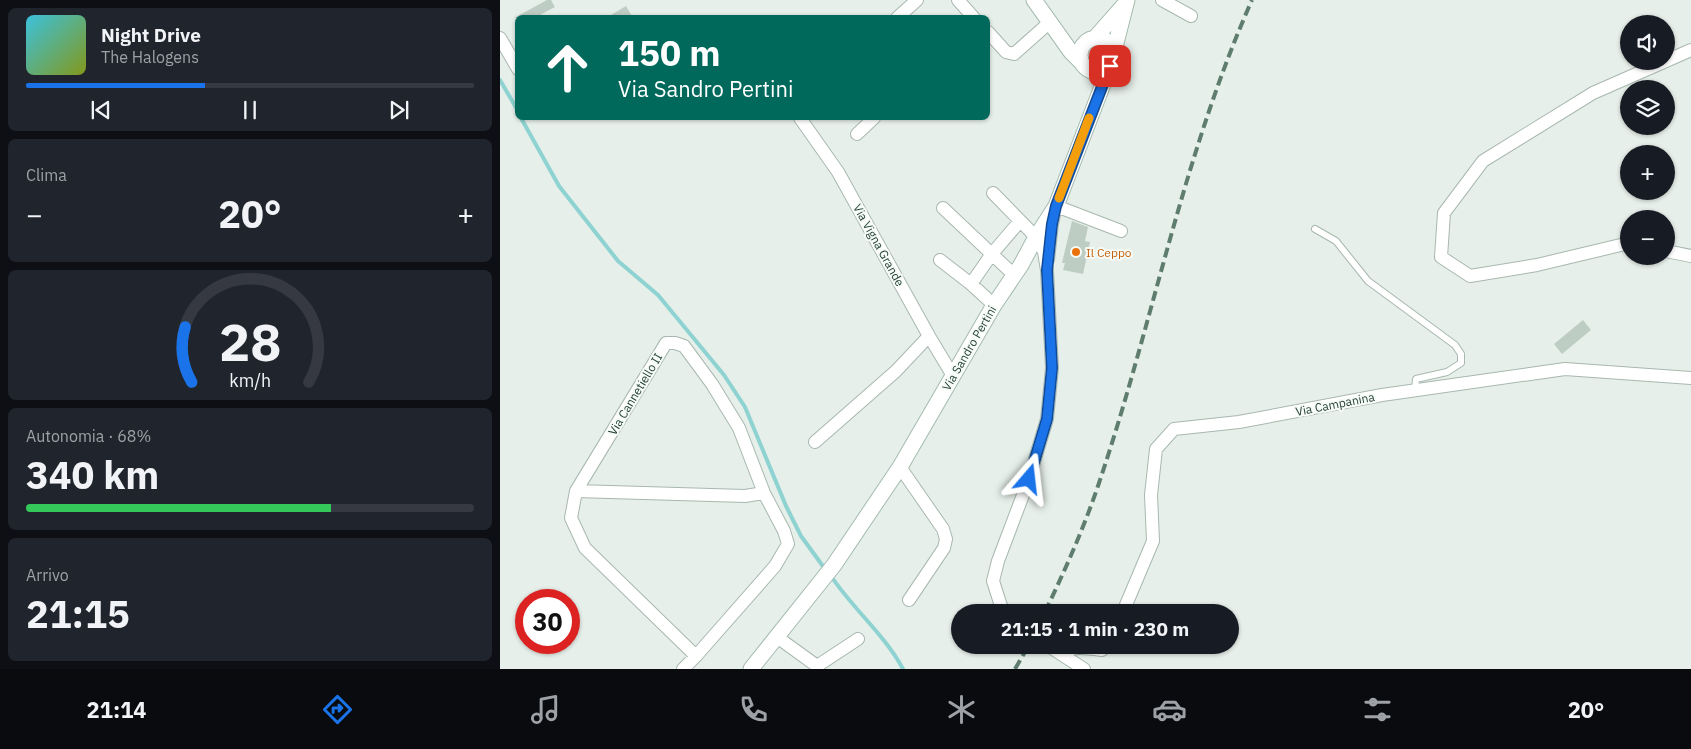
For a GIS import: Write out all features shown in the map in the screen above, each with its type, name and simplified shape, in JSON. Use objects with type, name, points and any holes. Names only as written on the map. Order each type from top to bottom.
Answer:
[{"type":"street","points":[[900,15],[917,0]]},
{"type":"street","points":[[958,0],[971,15]]},
{"type":"street","points":[[1034,0],[1071,52],[1091,71],[1101,71],[1110,66],[1113,61],[1127,1]]},
{"type":"street","points":[[1162,0],[1191,16]]},
{"type":"street","points":[[1094,104],[1080,52],[1084,44],[1127,1]]},
{"type":"street","points":[[990,34],[1006,52],[1014,54],[1050,22]]},
{"type":"street","points":[[1059,34],[1091,39],[1105,39],[1114,51]]},
{"type":"street","points":[[500,38],[515,65]]},
{"type":"street","points":[[1675,57],[1691,50]]},
{"type":"street","name":"Via Sandro Pertini","points":[[751,669],[834,565],[900,467],[994,305],[1056,206],[1110,66]]},
{"type":"street","points":[[1620,246],[1538,265],[1470,276],[1441,257],[1444,213],[1483,161],[1593,93],[1645,70]]},
{"type":"street","name":"Via Vigna Grande","points":[[801,120],[838,172],[953,376]]},
{"type":"street","points":[[858,134],[872,120]]},
{"type":"street","points":[[993,194],[1020,221],[1034,241],[1034,253],[1045,268]]},
{"type":"street","points":[[1000,604],[993,581],[998,561],[1029,479],[1047,419],[1052,368],[1045,268],[1056,206],[1121,231]]},
{"type":"street","points":[[943,208],[992,255],[1017,270],[1030,260],[1038,262],[1045,268]]},
{"type":"street","points":[[971,284],[1020,221]]},
{"type":"street","points":[[1675,253],[1691,256]]},
{"type":"street","points":[[940,260],[994,305]]},
{"type":"street","points":[[815,442],[896,371],[929,336]]},
{"type":"street","name":"Via Cannetiello II","points":[[683,669],[696,656],[775,566],[788,544],[764,493],[739,428],[712,384],[684,346],[666,343],[576,491],[571,518],[585,548],[696,656]]},
{"type":"street","name":"Via Campanina","points":[[1126,604],[1153,541],[1151,495],[1156,449],[1174,429],[1239,422],[1416,390],[1565,369],[1691,378]]},
{"type":"street","points":[[900,467],[943,529],[946,539],[944,548],[909,600]]},
{"type":"street","points":[[576,491],[745,496],[764,493]]},
{"type":"street","points":[[778,637],[816,667],[858,639]]},
{"type":"street","points":[[1061,654],[1084,669]]},
{"type":"lane","points":[[1315,229],[1336,241],[1368,281],[1455,345],[1461,354],[1461,363],[1448,372],[1416,379],[1416,390]]},
{"type":"building","points":[[547,0],[551,0],[555,7],[540,15],[520,15]]},
{"type":"building","points":[[626,6],[631,15],[611,15]]},
{"type":"building","name":"Il Ceppo","points":[[1072,221],[1088,227],[1085,241],[1090,242],[1083,274],[1063,270],[1065,263],[1062,263]]},
{"type":"building","points":[[1583,320],[1591,330],[1562,354],[1554,344]]},
{"type":"waterway","points":[[500,80],[515,106]]},
{"type":"waterway","points":[[522,120],[559,186],[618,261],[658,295],[724,375],[745,407],[786,506],[801,536],[825,569]]},
{"type":"waterway","points":[[831,576],[887,644],[903,669]]},
{"type":"railway","points":[[1049,604],[1074,549],[1099,483],[1207,118],[1252,0]]},
{"type":"railway","points":[[1015,669],[1024,654]]},
{"type":"slow traffic","points":[[1059,198],[1089,118]]},
{"type":"place","name":"Il Ceppo","points":[[1076,252]]},
{"type":"route","points":[[1029,479],[1047,419],[1051,382],[1047,270],[1052,224],[1056,206],[1110,66]]}]
